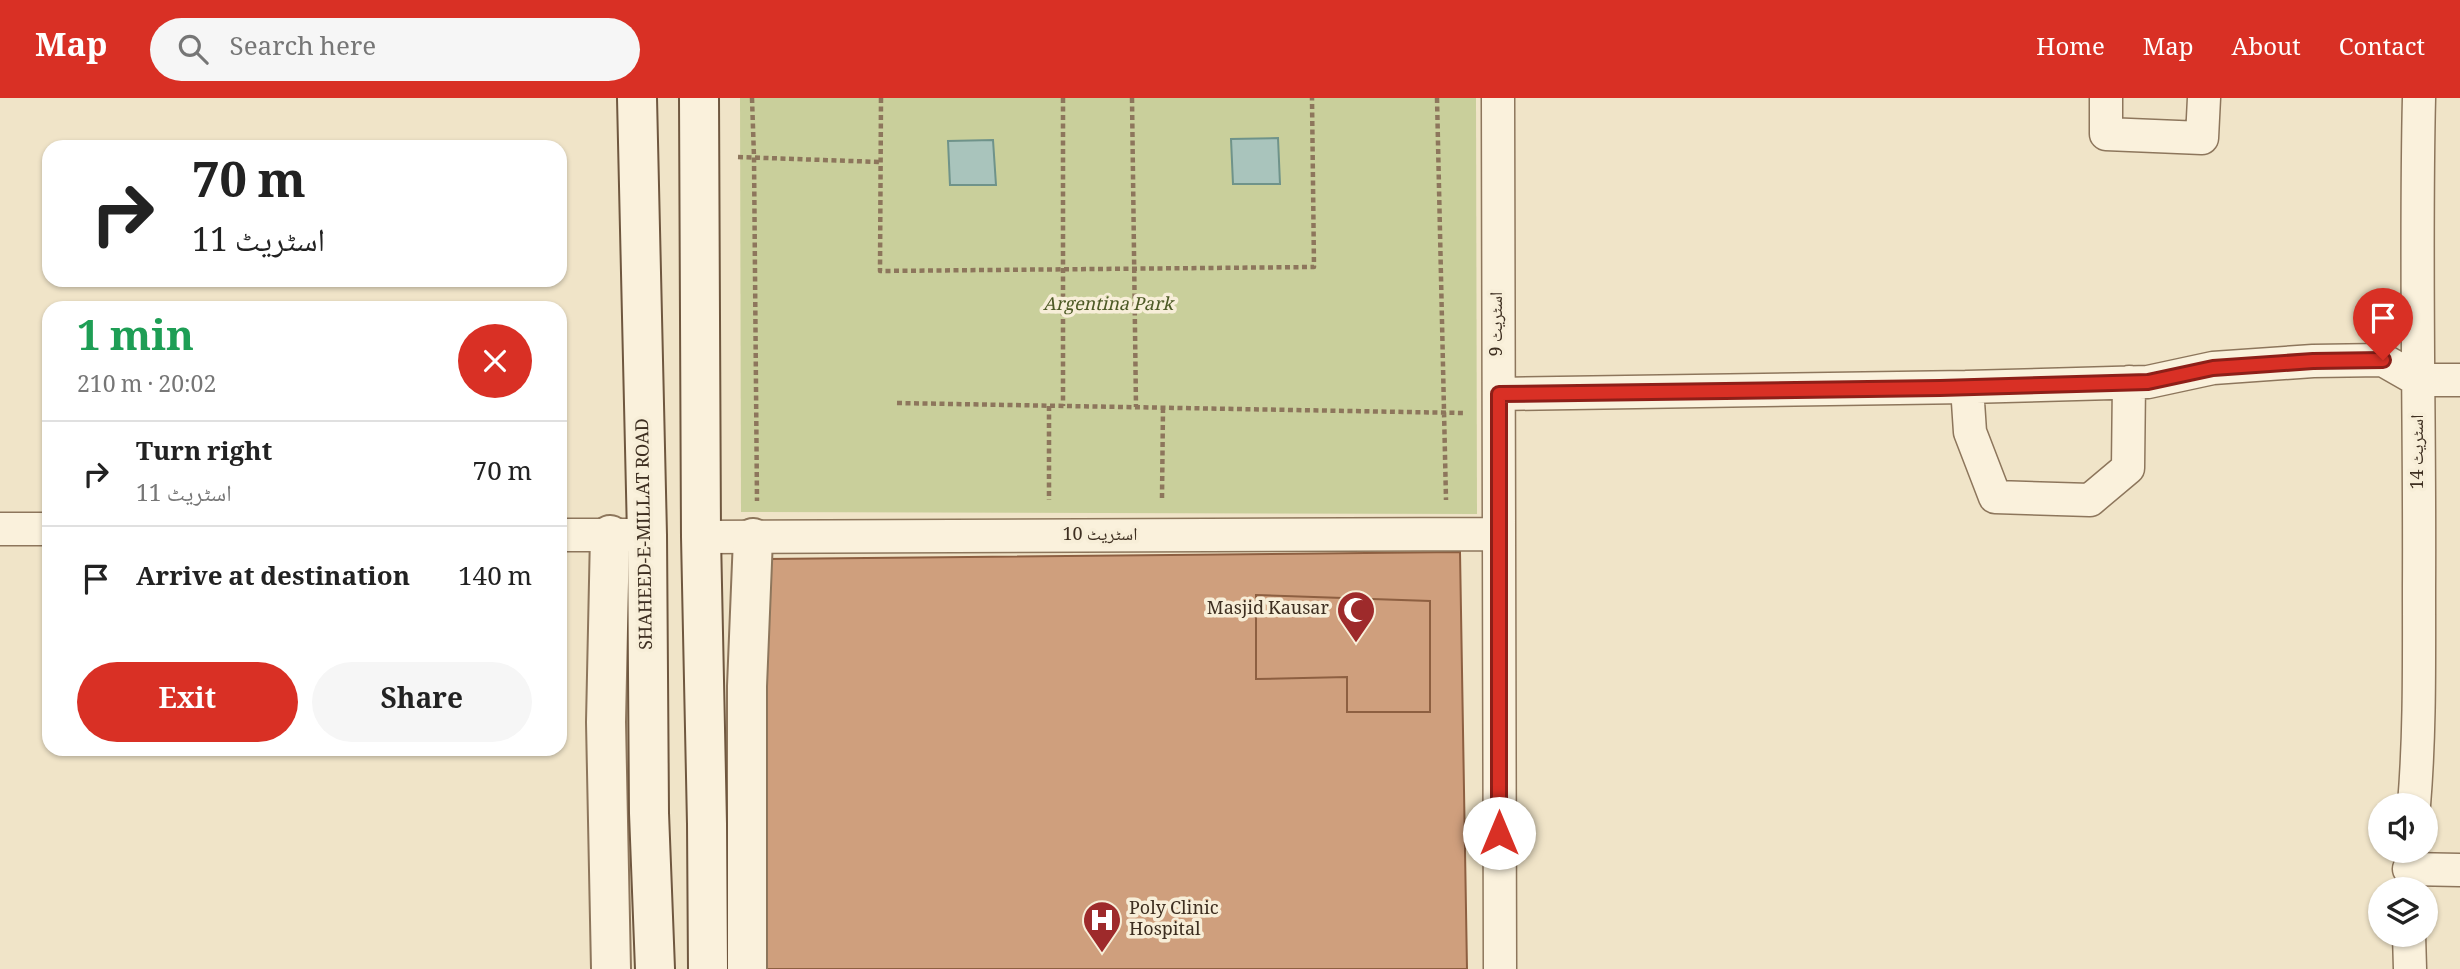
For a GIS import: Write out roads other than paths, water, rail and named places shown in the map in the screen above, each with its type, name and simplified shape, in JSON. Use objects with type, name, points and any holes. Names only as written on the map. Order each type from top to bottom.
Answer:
[{"type":"main road","name":"SHAHEED-E-MILLAT ROAD","points":[[637,98],[629,535],[649,813],[655,969]]},
{"type":"main road","points":[[699,98],[701,537],[708,824],[708,969]]},
{"type":"main road","points":[[747,969],[747,686],[755,525]]},
{"type":"main road","name":"SHAHEED-E-MILLAT ROAD","points":[[611,969],[606,722],[629,535]]},
{"type":"street","name":"اسٹریٹ 9","points":[[1498,98],[1500,969]]},
{"type":"street","points":[[2106,98],[2106,134],[2202,138],[2204,98]]},
{"type":"street","name":"اسٹریٹ 14","points":[[2415,793],[2418,676],[2416,283],[2420,98]]},
{"type":"street","points":[[1498,403],[2138,382],[2213,368],[2313,361],[2383,360],[2418,380],[2460,380]]},
{"type":"street","points":[[1967,387],[1970,432],[1995,497],[2090,500],[2129,468],[2138,382]]},
{"type":"street","name":"اسٹریٹ 10","points":[[701,537],[755,525],[1049,536],[1499,534]]},
{"type":"street","points":[[0,529],[42,529]]},
{"type":"street","points":[[567,535],[629,535]]},
{"type":"street","points":[[2409,869],[2460,870]]},
{"type":"street","points":[[2409,947],[2410,969]]},
{"type":"water","points":[[1278,138],[1280,184],[1233,184],[1231,139]]},
{"type":"water","points":[[993,140],[996,185],[950,185],[948,141]]},
{"type":"place","name":"Masjid Kausar","points":[[1356,644]]},
{"type":"place","name":"Poly Clinic Hospital","points":[[1102,954]]},
{"type":"park label","name":"Argentina Park","points":[[1108,306]]}]
